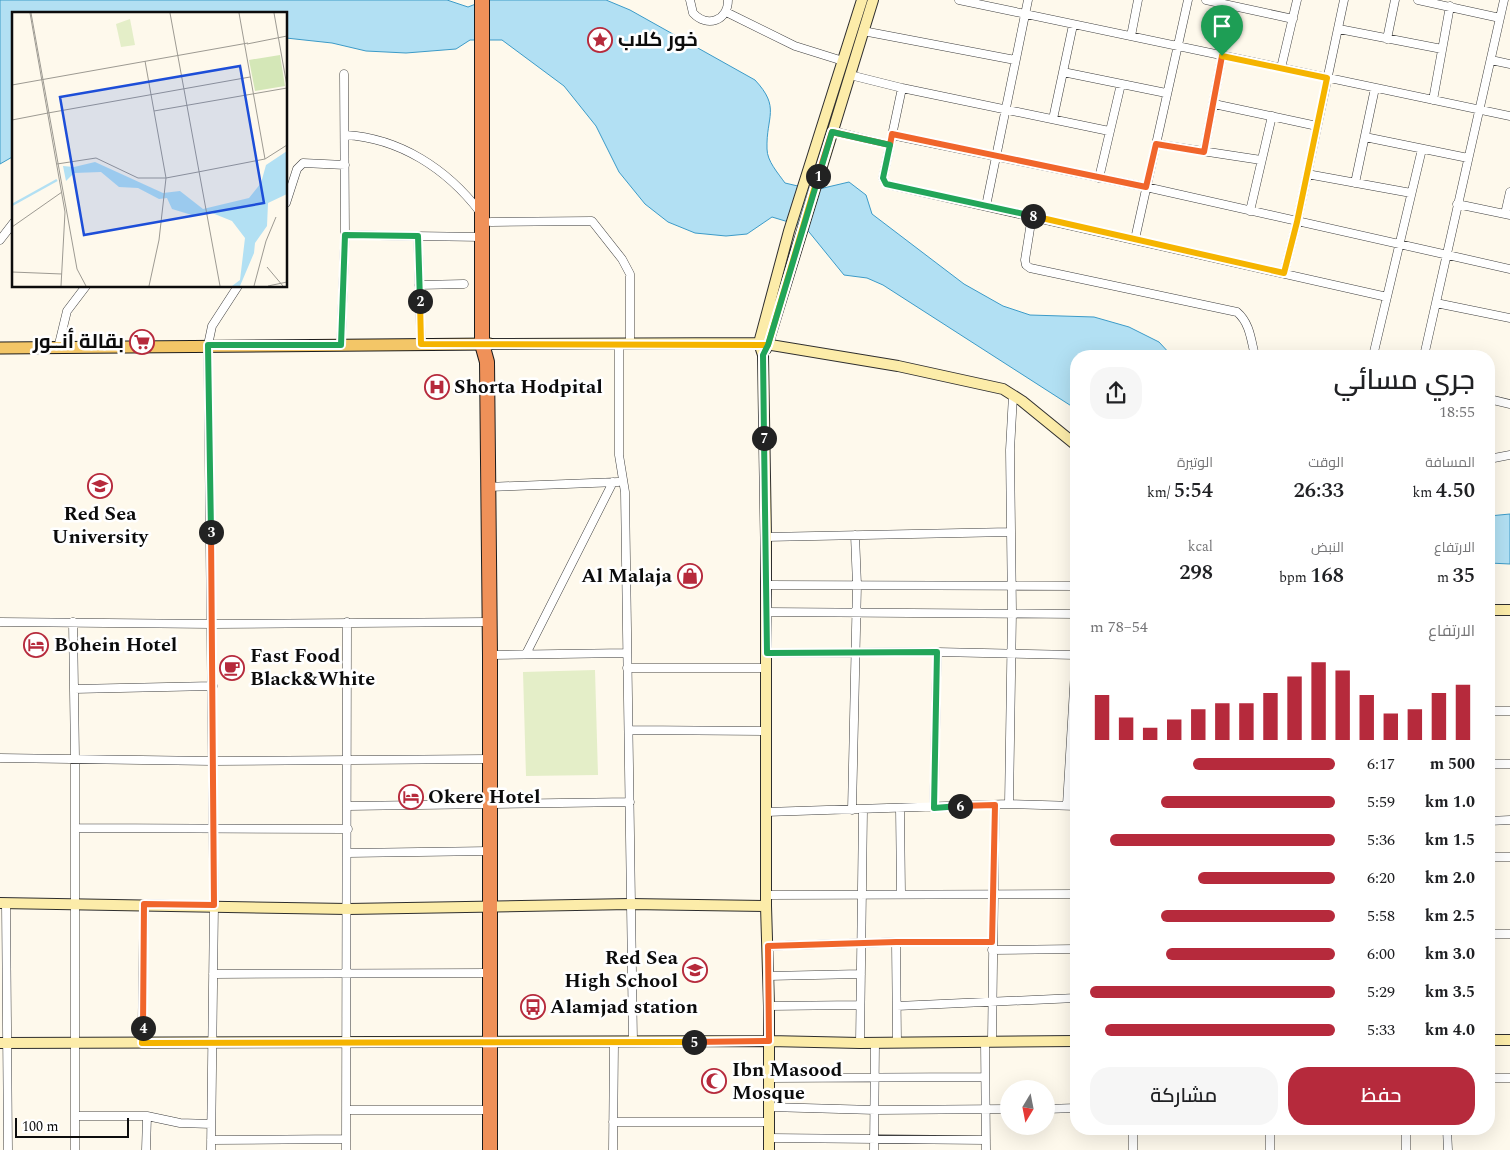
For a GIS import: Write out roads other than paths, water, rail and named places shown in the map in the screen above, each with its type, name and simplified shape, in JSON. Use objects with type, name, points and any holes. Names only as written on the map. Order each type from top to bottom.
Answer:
[{"type":"highway","points":[[482,0],[486,48]]},
{"type":"highway","points":[[490,0],[486,48],[486,347],[488,622],[490,655],[490,1150]]},
{"type":"highway","points":[[486,218],[482,237],[486,347]]},
{"type":"main road","points":[[0,348],[421,344],[486,347]]},
{"type":"street","points":[[690,0],[693,13],[704,21],[717,20],[726,12],[728,0]]},
{"type":"street","points":[[763,344],[800,234],[812,178],[843,61],[862,0]]},
{"type":"street","points":[[769,1150],[769,1006],[766,906],[767,653],[763,344],[790,231],[832,132],[873,0]]},
{"type":"street","points":[[958,0],[1510,116]]},
{"type":"street","points":[[986,206],[1028,0]]},
{"type":"street","points":[[1131,36],[1138,0]]},
{"type":"street","points":[[1135,239],[1176,45],[1188,0]]},
{"type":"street","points":[[1206,0],[1235,3],[1293,19]]},
{"type":"street","points":[[1281,68],[1297,0]]},
{"type":"street","points":[[1284,273],[1308,174],[1344,0]]},
{"type":"street","points":[[1387,39],[1395,0]]},
{"type":"street","points":[[1418,0],[1500,18]]},
{"type":"street","points":[[1425,350],[1504,0]]},
{"type":"street","points":[[1433,100],[1450,6]]},
{"type":"street","points":[[726,12],[795,46],[843,61]]},
{"type":"street","points":[[1053,118],[1073,25]]},
{"type":"street","points":[[1339,29],[1442,50]]},
{"type":"street","points":[[863,31],[1015,60]]},
{"type":"street","points":[[1204,152],[1222,56]]},
{"type":"street","points":[[1491,60],[1510,64]]},
{"type":"street","points":[[1064,72],[1166,93]]},
{"type":"street","points":[[341,345],[345,235],[344,74]]},
{"type":"street","points":[[850,75],[902,88],[1109,131]]},
{"type":"street","points":[[1099,178],[1121,84]]},
{"type":"street","points":[[902,88],[883,178],[886,184],[1387,297]]},
{"type":"street","points":[[1355,183],[1374,88]]},
{"type":"street","points":[[1214,104],[1317,126]]},
{"type":"street","points":[[1250,211],[1272,116]]},
{"type":"street","points":[[832,132],[890,145]]},
{"type":"street","points":[[345,134],[378,139],[425,161],[456,184],[486,218],[592,221],[622,259],[630,274],[624,344],[619,455],[624,482],[632,1042]]},
{"type":"street","points":[[892,134],[1146,187],[1510,269]]},
{"type":"street","points":[[1365,137],[1468,158]]},
{"type":"street","points":[[1156,144],[1261,160]]},
{"type":"street","points":[[1374,350],[1422,149]]},
{"type":"street","points":[[288,197],[297,169],[303,164],[345,165]]},
{"type":"street","points":[[1308,174],[1411,193]]},
{"type":"street","points":[[1457,204],[1508,215],[1510,192]]},
{"type":"street","points":[[1032,216],[1026,260],[1026,265],[1030,268],[1237,312],[1244,318],[1248,326],[1254,350]]},
{"type":"street","points":[[0,240],[12,225]]},
{"type":"street","points":[[345,235],[482,237]]},
{"type":"street","points":[[418,236],[421,344]]},
{"type":"street","points":[[419,284],[464,284]]},
{"type":"street","points":[[58,348],[67,311],[84,288]]},
{"type":"street","points":[[211,1150],[214,905],[208,345],[212,326],[237,288]]},
{"type":"street","points":[[1436,303],[1510,318]]},
{"type":"street","points":[[486,347],[624,344],[763,344],[916,369],[990,385],[1013,395],[1070,440]]},
{"type":"street","points":[[1009,804],[1012,612],[1010,532],[1013,395]]},
{"type":"street","points":[[1495,400],[1510,404]]},
{"type":"street","points":[[1495,458],[1510,455]]},
{"type":"street","points":[[526,654],[613,482]]},
{"type":"street","points":[[487,487],[624,482]]},
{"type":"street","points":[[766,537],[1010,532]]},
{"type":"street","points":[[852,810],[857,585],[854,535]]},
{"type":"street","points":[[766,585],[1010,584],[1070,586]]},
{"type":"street","points":[[1495,610],[1510,610]]},
{"type":"street","points":[[766,612],[856,611],[1070,614]]},
{"type":"street","points":[[0,622],[212,624],[488,622]]},
{"type":"street","points":[[73,622],[76,903],[75,1150]]},
{"type":"street","points":[[346,1150],[348,909],[347,622]]},
{"type":"street","points":[[767,653],[937,652],[1070,655]]},
{"type":"street","points":[[934,808],[937,652]]},
{"type":"street","points":[[490,655],[627,653]]},
{"type":"street","points":[[627,668],[767,668]]},
{"type":"street","points":[[74,689],[213,686]]},
{"type":"street","points":[[1495,711],[1510,711]]},
{"type":"street","points":[[629,730],[766,731]]},
{"type":"street","points":[[1067,805],[1070,755]]},
{"type":"street","points":[[0,758],[212,761],[489,758]]},
{"type":"street","points":[[1495,764],[1510,764]]},
{"type":"street","points":[[348,806],[630,802]]},
{"type":"street","points":[[766,812],[934,808],[1009,804],[1070,805]]},
{"type":"street","points":[[986,1150],[985,1077],[991,1001],[995,805]]},
{"type":"street","points":[[900,808],[901,894]]},
{"type":"street","points":[[860,1043],[863,810]]},
{"type":"street","points":[[1495,821],[1510,820]]},
{"type":"street","points":[[75,828],[348,829]]},
{"type":"street","points":[[348,853],[490,851]]},
{"type":"street","points":[[1495,857],[1510,857]]},
{"type":"street","points":[[766,894],[1070,894]]},
{"type":"street","points":[[8,1150],[4,1043],[3,903],[214,905],[348,909],[490,904],[766,906]]},
{"type":"street","points":[[142,1043],[144,904]]},
{"type":"street","points":[[1495,934],[1510,934]]},
{"type":"street","points":[[896,942],[897,1043]]},
{"type":"street","points":[[768,946],[896,942],[1070,949]]},
{"type":"street","points":[[213,974],[490,974]]},
{"type":"street","points":[[768,976],[861,974]]},
{"type":"street","points":[[897,1006],[1070,998]]},
{"type":"street","points":[[769,1006],[860,1005]]},
{"type":"street","points":[[1495,1040],[1510,1040]]},
{"type":"street","points":[[4,1043],[614,1043],[769,1041],[897,1043],[1070,1041]]},
{"type":"street","points":[[613,1150],[614,1043]]},
{"type":"street","points":[[874,1150],[875,1043]]},
{"type":"street","points":[[769,1078],[985,1077]]},
{"type":"street","points":[[1495,1078],[1510,1078]]},
{"type":"street","points":[[770,1107],[875,1110],[1000,1109]]},
{"type":"street","points":[[1055,1109],[1070,1108]]},
{"type":"street","points":[[347,1110],[489,1110]]},
{"type":"street","points":[[75,1116],[147,1116],[180,1123],[211,1124]]},
{"type":"street","points":[[146,1150],[147,1116]]},
{"type":"street","points":[[613,1122],[769,1122]]},
{"type":"street","points":[[1133,1135],[1133,1150]]},
{"type":"street","points":[[1270,1135],[1270,1150]]},
{"type":"street","points":[[1406,1135],[1406,1150]]},
{"type":"street","points":[[1447,1135],[1448,1150]]},
{"type":"street","points":[[769,1138],[874,1141],[986,1140]]},
{"type":"street","points":[[211,1140],[346,1139]]},
{"type":"street","points":[[283,1140],[283,1150]]},
{"type":"water","points":[[0,0],[447,0],[468,7],[486,0],[606,0],[630,10],[755,80],[768,98],[770,105],[767,153],[773,167],[785,183],[815,190],[849,182],[866,195],[872,214],[964,284],[1003,306],[1030,315],[1094,317],[1129,327],[1159,342],[1166,350],[1070,350],[1070,405],[883,285],[867,278],[844,275],[805,227],[772,217],[747,234],[726,236],[695,233],[668,222],[645,204],[619,172],[596,126],[564,86],[502,40],[470,40],[456,49],[406,53],[366,51],[332,43],[288,38],[288,12],[12,12],[12,157],[0,164]]},
{"type":"water","points":[[1510,514],[1510,564],[1495,563],[1495,515]]},
{"type":"place","name":"خور كلاب","points":[[600,40]]},
{"type":"place","name":"بقالة أنــور","points":[[142,342]]},
{"type":"place","name":"Shorta Hodpital","points":[[437,387]]},
{"type":"place","name":"Red Sea University","points":[[100,486]]},
{"type":"place","name":"Al Malaja","points":[[690,576]]},
{"type":"place","name":"Bohein Hotel","points":[[36,645]]},
{"type":"place","name":"Fast Food Black&White","points":[[232,668]]},
{"type":"place","name":"Okere Hotel","points":[[411,797]]},
{"type":"place","name":"Red Sea High School","points":[[695,970]]},
{"type":"place","name":"Alamjad station","points":[[533,1007]]},
{"type":"place","name":"Ibn Masood Mosque","points":[[714,1081]]}]
